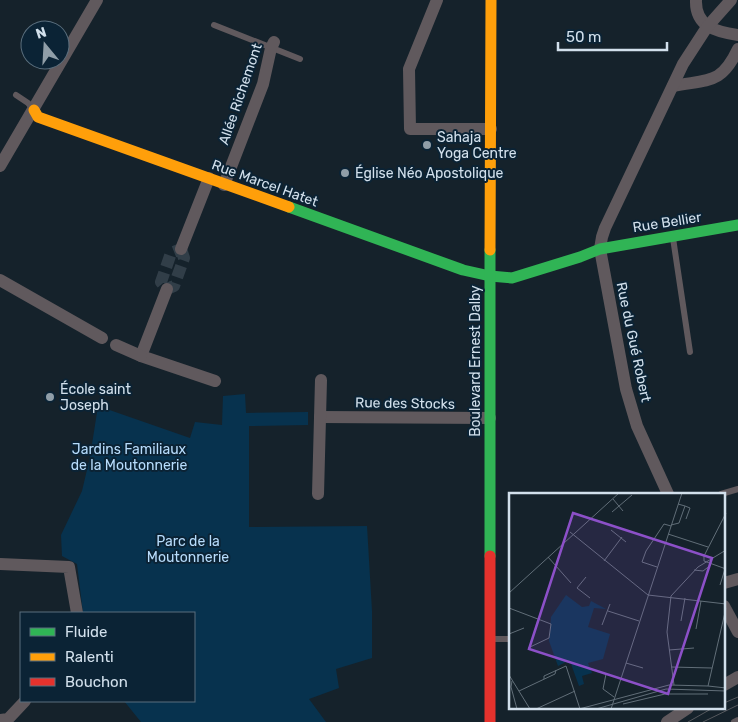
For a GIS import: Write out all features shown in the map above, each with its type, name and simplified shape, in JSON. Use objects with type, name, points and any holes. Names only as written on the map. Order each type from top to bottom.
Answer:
[{"type":"street","points":[[0,166],[96,0]]},
{"type":"street","points":[[437,0],[409,69],[410,129],[491,129]]},
{"type":"street","name":"Boulevard Ernest Dalby","points":[[490,722],[492,0]]},
{"type":"street","points":[[600,249],[605,228],[683,64],[707,27],[731,0]]},
{"type":"street","points":[[695,1],[697,12],[707,27],[720,32],[738,35]]},
{"type":"street","name":"Allée Richemont","points":[[224,185],[262,84],[273,45]]},
{"type":"street","points":[[673,86],[718,77],[730,65],[738,49]]},
{"type":"street","name":"Rue Marcel Hatet","points":[[34,110],[38,116],[224,185],[463,270],[490,276],[512,278],[600,249]]},
{"type":"street","points":[[181,249],[209,178]]},
{"type":"street","name":"Rue Bellier","points":[[600,249],[738,225]]},
{"type":"street","name":"Rue du Gué Robert","points":[[600,249],[626,389],[637,426],[668,493]]},
{"type":"street","points":[[0,280],[102,338]]},
{"type":"street","points":[[141,356],[167,289]]},
{"type":"street","points":[[116,345],[141,356],[215,381]]},
{"type":"street","points":[[318,494],[321,380]]},
{"type":"street","name":"Rue des Stocks","points":[[320,417],[490,418]]},
{"type":"street","points":[[0,564],[69,568],[77,612]]},
{"type":"street","points":[[726,610],[738,632]]},
{"type":"street","points":[[726,684],[738,677]]},
{"type":"street","points":[[0,720],[8,719],[25,702]]},
{"type":"street","points":[[667,722],[685,710]]},
{"type":"lane","points":[[214,25],[273,45],[300,59]]},
{"type":"lane","points":[[16,95],[28,103],[34,110]]},
{"type":"lane","points":[[673,237],[690,352]]},
{"type":"lane","points":[[724,493],[738,489]]},
{"type":"lane","points":[[490,639],[509,639]]},
{"type":"lane","points":[[734,722],[738,720]]},
{"type":"green space","name":"Parc de la Moutonnerie","points":[[245,394],[246,413],[308,412],[308,425],[249,426],[249,527],[367,526],[372,611],[372,658],[336,669],[339,688],[309,699],[326,722],[141,722],[125,702],[195,702],[195,612],[83,612],[77,564],[62,556],[61,535],[82,491],[90,457],[98,406],[190,438],[195,422],[222,425],[223,396]]},
{"type":"tunnel","points":[[181,249],[184,258],[174,286],[167,289],[161,282],[171,253],[181,249]]},
{"type":"tram line","points":[[726,702],[738,697]]},
{"type":"tram line","points":[[703,722],[738,705]]},
{"type":"tram line","points":[[688,722],[709,710]]},
{"type":"traffic: fast","points":[[289,207],[463,270],[490,276],[512,278],[600,249],[738,225]]},
{"type":"traffic: fast","points":[[490,250],[490,556]]},
{"type":"traffic: slow","points":[[490,250],[491,0]]},
{"type":"traffic: slow","points":[[34,110],[38,117],[289,207]]},
{"type":"traffic: jam","points":[[490,556],[490,722]]},
{"type":"place","name":"Sahaja Yoga Centre","points":[[427,145]]},
{"type":"place","name":"Église Néo Apostolique","points":[[345,173]]},
{"type":"place","name":"École saint Joseph","points":[[50,397]]},
{"type":"park label","name":"Jardins Familiaux de la Moutonnerie","points":[[129,458]]}]
